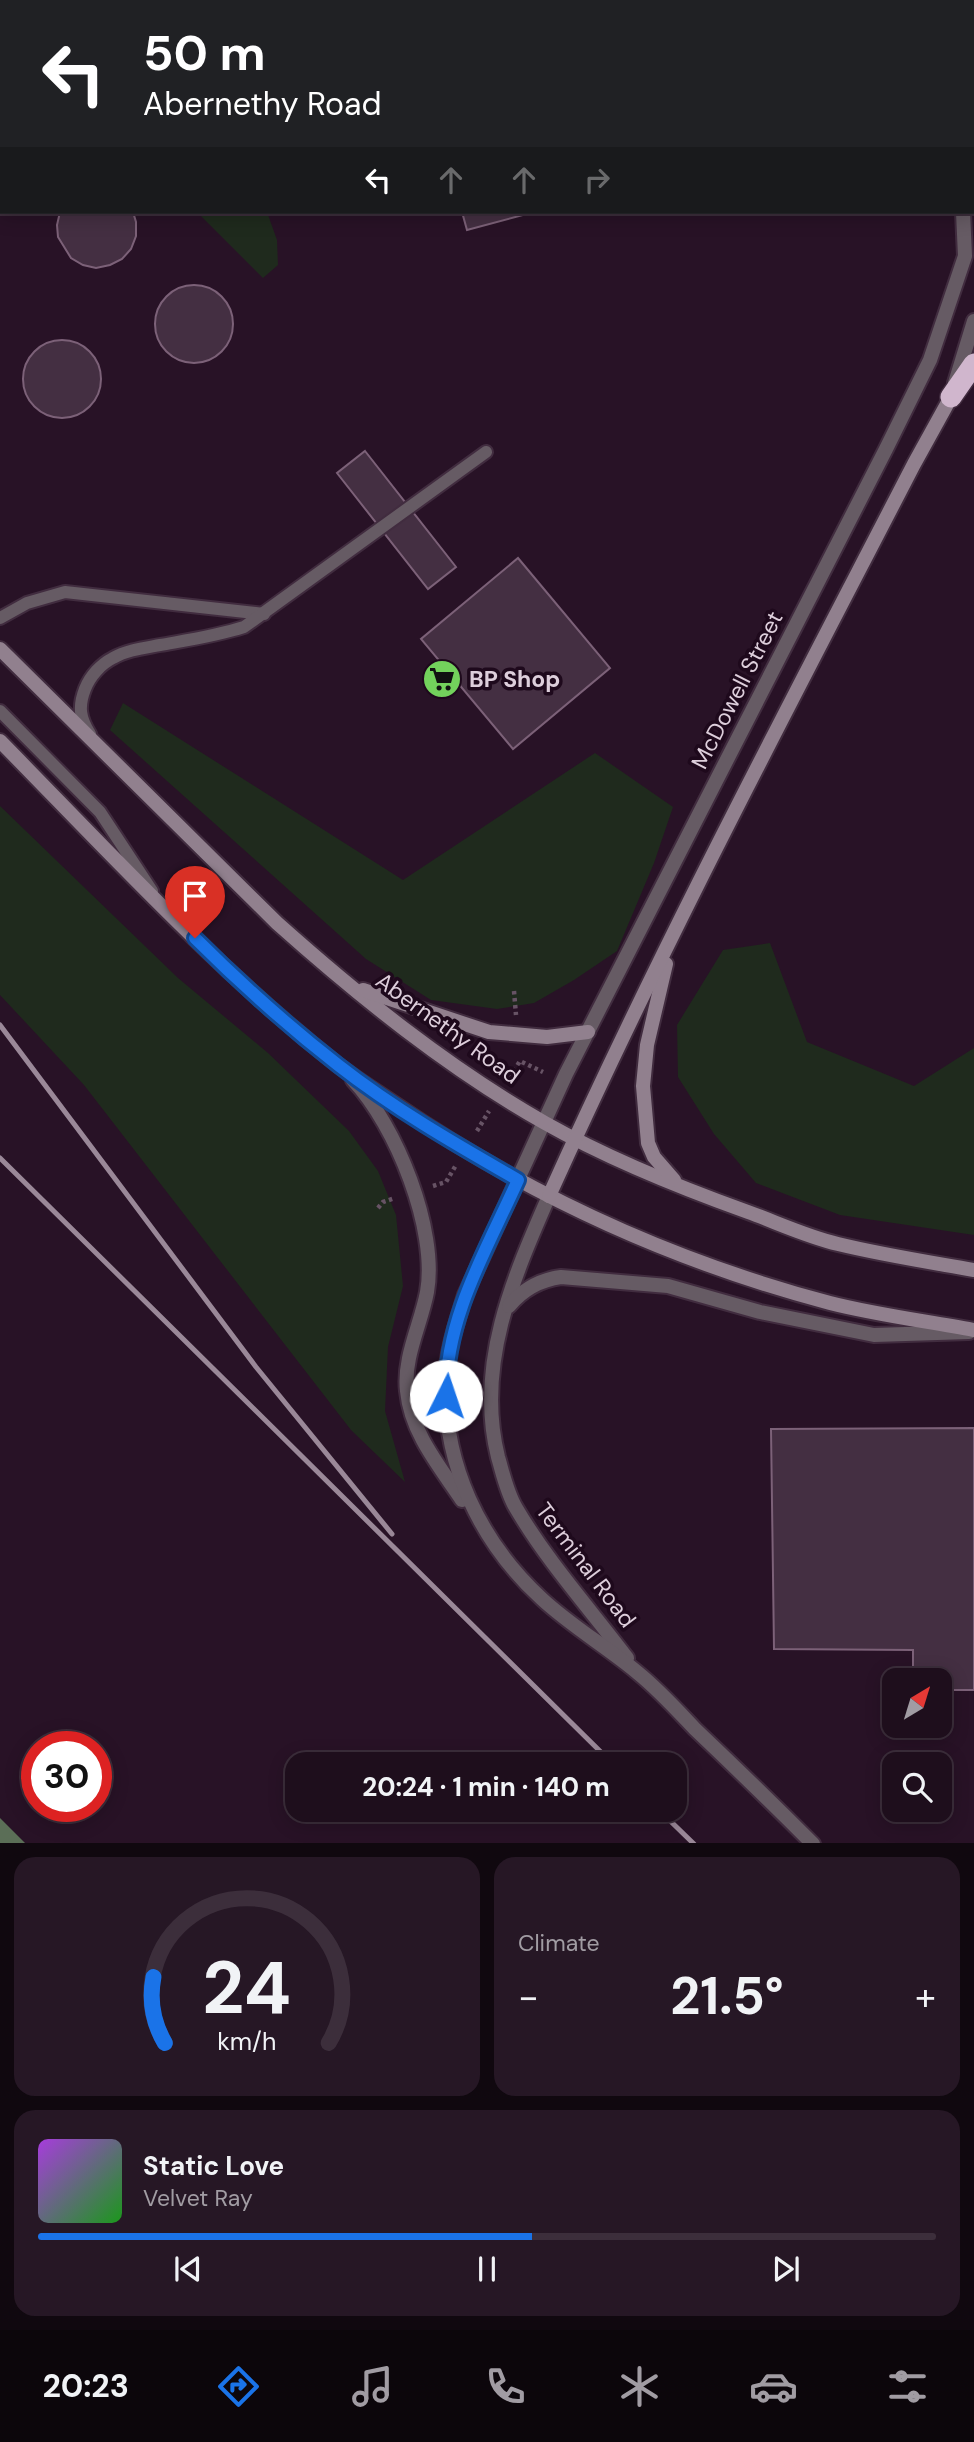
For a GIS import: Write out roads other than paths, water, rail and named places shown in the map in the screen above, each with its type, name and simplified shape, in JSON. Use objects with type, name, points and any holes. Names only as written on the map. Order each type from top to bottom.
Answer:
[{"type":"highway","points":[[951,397],[974,364]]},
{"type":"main road","points":[[550,1196],[672,938],[914,464],[951,397]]},
{"type":"main road","name":"Abernethy Road","points":[[0,649],[277,923],[321,962],[437,1053],[544,1122],[575,1139],[680,1186],[837,1244],[974,1270]]},
{"type":"main road","points":[[0,741],[237,979],[340,1067],[456,1144],[518,1180],[625,1232],[730,1274],[834,1304],[974,1331]]},
{"type":"main road","points":[[672,938],[647,1045],[643,1086],[648,1143],[654,1157],[680,1186]]},
{"type":"main road","points":[[321,962],[362,990],[489,1032],[547,1037],[588,1032]]},
{"type":"street","name":"McDowell Street","points":[[518,1180],[588,1032],[930,360],[965,256],[963,214]]},
{"type":"street","points":[[951,397],[974,321]]},
{"type":"street","points":[[340,1067],[363,1091],[381,1116],[397,1149],[418,1206],[426,1238],[429,1271],[426,1294],[408,1368],[407,1390],[411,1411],[425,1444],[493,1544]]},
{"type":"street","name":"Terminal Road","points":[[518,1180],[465,1295],[453,1333],[446,1376],[446,1416],[466,1494],[493,1544],[513,1570],[543,1600],[640,1674],[813,1843]]},
{"type":"street","name":"Terminal Road","points":[[550,1196],[520,1261],[497,1336],[491,1405],[494,1440],[514,1505],[535,1538],[640,1674]]},
{"type":"street","points":[[504,1312],[522,1290],[550,1278],[561,1277],[668,1286],[760,1312],[874,1335],[974,1331]]},
{"type":"lane","points":[[98,747],[83,724],[79,712],[88,682],[101,666],[132,650],[223,634],[244,627],[486,452]]},
{"type":"lane","points":[[0,618],[26,603],[65,592],[264,614]]},
{"type":"lane","points":[[0,711],[100,812],[162,906]]},
{"type":"railway","points":[[0,1025],[256,1367],[392,1534]]},
{"type":"railway","points":[[0,1158],[601,1752]]},
{"type":"railway","points":[[671,1822],[693,1843]]},
{"type":"place","name":"BP Shop","points":[[442,679]]}]
